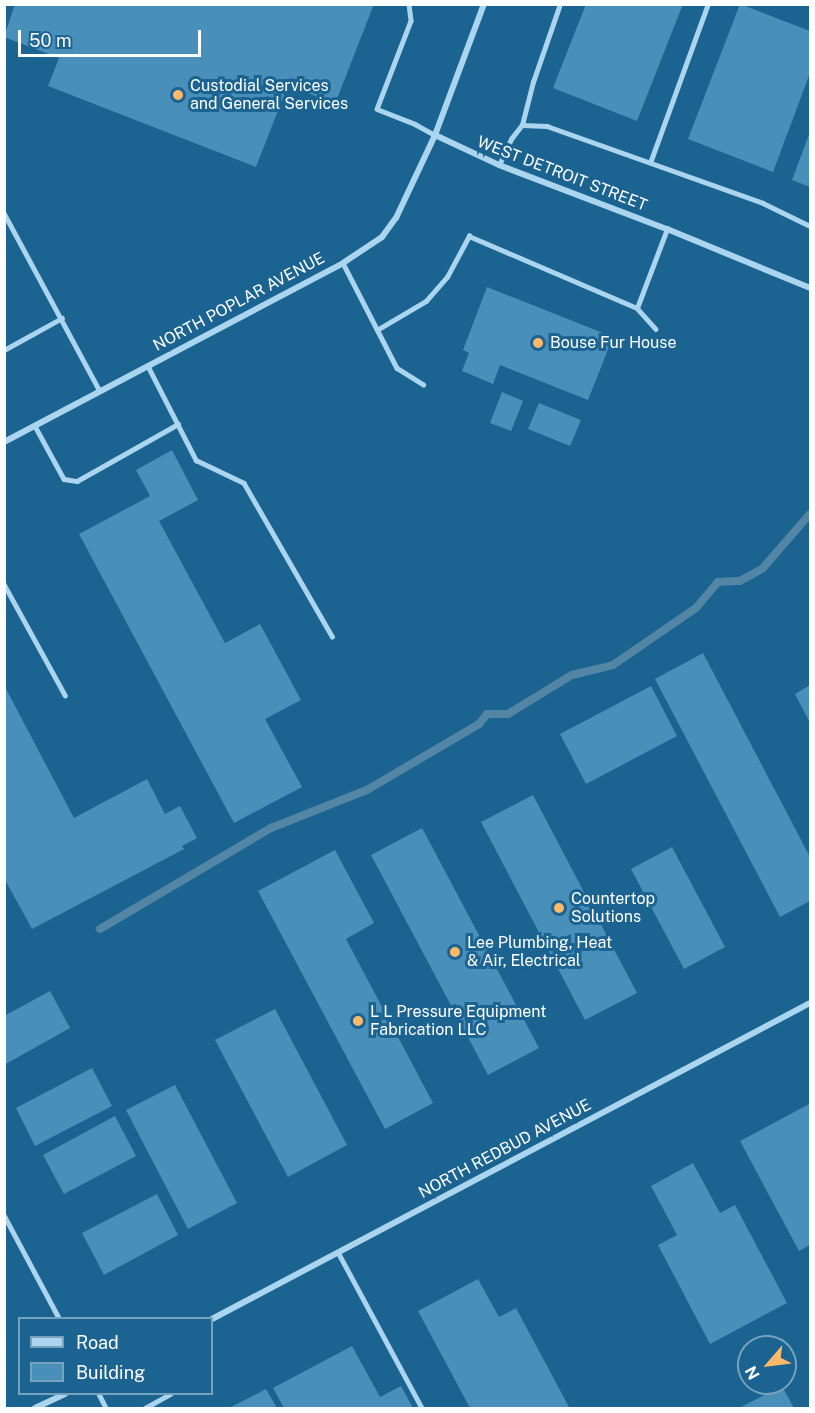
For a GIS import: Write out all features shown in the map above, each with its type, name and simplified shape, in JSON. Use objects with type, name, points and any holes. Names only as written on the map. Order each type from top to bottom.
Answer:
[{"type":"street","points":[[435,135],[484,4]]},
{"type":"street","name":"WEST DETROIT STREET","points":[[435,135],[499,165],[667,229],[810,288]]},
{"type":"street","name":"NORTH POPLAR AVENUE","points":[[4,442],[343,263],[382,237],[396,218],[435,135]]},
{"type":"street","name":"NORTH REDBUD AVENUE","points":[[213,1317],[810,1003]]},
{"type":"street","points":[[35,1408],[63,1395]]},
{"type":"lane","points":[[409,4],[411,21],[377,109],[415,124],[435,135]]},
{"type":"lane","points":[[499,165],[511,139],[522,125],[533,82],[560,4]]},
{"type":"lane","points":[[650,163],[708,4]]},
{"type":"lane","points":[[522,125],[547,126],[763,203],[810,226]]},
{"type":"lane","points":[[4,213],[100,391]]},
{"type":"lane","points":[[637,308],[667,229]]},
{"type":"lane","points":[[377,330],[426,301],[447,277],[469,236],[637,308],[656,329]]},
{"type":"lane","points":[[343,263],[397,368],[423,384]]},
{"type":"lane","points":[[4,350],[62,318]]},
{"type":"lane","points":[[148,366],[196,460],[244,483],[332,636]]},
{"type":"lane","points":[[35,426],[64,479],[77,481],[178,424]]},
{"type":"lane","points":[[4,584],[65,695]]},
{"type":"lane","points":[[4,1215],[58,1317]]},
{"type":"lane","points":[[338,1252],[422,1408]]},
{"type":"lane","points":[[145,1408],[168,1395]]},
{"type":"building","name":"Custodial Services and General Services","points":[[15,4],[374,4],[335,104],[288,85],[256,167],[48,86],[59,58],[4,37]]},
{"type":"building","points":[[586,4],[683,4],[637,121],[553,88]]},
{"type":"building","points":[[740,4],[810,31],[810,73],[773,172],[688,139]]},
{"type":"building","points":[[810,132],[810,187],[792,180]]},
{"type":"building","name":"Bouse Fur House","points":[[487,287],[613,337],[588,400],[500,365],[493,384],[462,371],[469,353],[463,350]]},
{"type":"building","points":[[502,392],[523,401],[511,431],[490,423]]},
{"type":"building","points":[[539,403],[581,420],[570,446],[528,429]]},
{"type":"building","points":[[172,450],[198,500],[159,521],[225,643],[260,624],[301,700],[265,719],[302,787],[234,823],[79,534],[150,496],[136,470]]},
{"type":"building","points":[[703,653],[810,857],[810,901],[780,917],[655,679]]},
{"type":"building","points":[[4,685],[74,818],[147,779],[165,814],[180,806],[197,838],[182,846],[184,849],[32,929],[4,878]]},
{"type":"building","points":[[810,685],[810,723],[795,694]]},
{"type":"building","points":[[651,686],[677,736],[586,784],[560,734]]},
{"type":"building","name":"Countertop Solutions","points":[[533,795],[637,993],[585,1020],[481,822]]},
{"type":"building","name":"Lee Plumbing, Heat & Air, Electrical","points":[[422,828],[539,1048],[488,1075],[371,855]]},
{"type":"building","points":[[672,847],[725,947],[684,969],[631,869]]},
{"type":"building","name":"L L Pressure Equipment Fabrication LLC","points":[[335,850],[374,923],[346,939],[433,1103],[385,1129],[258,891]]},
{"type":"building","points":[[50,991],[70,1028],[4,1065],[4,1016]]},
{"type":"building","points":[[275,1009],[347,1145],[288,1177],[215,1040]]},
{"type":"building","points":[[92,1068],[112,1106],[35,1146],[16,1108]]},
{"type":"building","points":[[175,1085],[237,1203],[188,1229],[126,1110]]},
{"type":"building","points":[[809,1104],[810,1245],[799,1251],[740,1141]]},
{"type":"building","points":[[115,1116],[136,1156],[64,1194],[43,1155]]},
{"type":"building","points":[[693,1163],[720,1213],[735,1205],[787,1303],[710,1344],[658,1245],[677,1235],[651,1186]]},
{"type":"building","points":[[157,1194],[178,1235],[104,1275],[82,1233]]},
{"type":"building","points":[[478,1279],[499,1317],[516,1308],[569,1407],[470,1408],[418,1311]]},
{"type":"building","points":[[352,1346],[380,1397],[401,1386],[413,1408],[284,1408],[273,1388]]},
{"type":"building","points":[[266,1389],[277,1408],[229,1408]]},
{"type":"building","points":[[764,1395],[787,1395],[794,1408],[739,1408]]},
{"type":"waterway","points":[[100,929],[271,828],[367,790],[479,724],[487,714],[508,714],[572,675],[613,665],[696,608],[718,582],[740,581],[763,568],[810,514]]},
{"type":"place","name":"Custodial Services and General Services","points":[[178,95]]},
{"type":"place","name":"Bouse Fur House","points":[[538,343]]},
{"type":"place","name":"Countertop Solutions","points":[[559,908]]},
{"type":"place","name":"Lee Plumbing, Heat & Air, Electrical","points":[[455,952]]},
{"type":"place","name":"L L Pressure Equipment Fabrication LLC","points":[[358,1021]]}]
